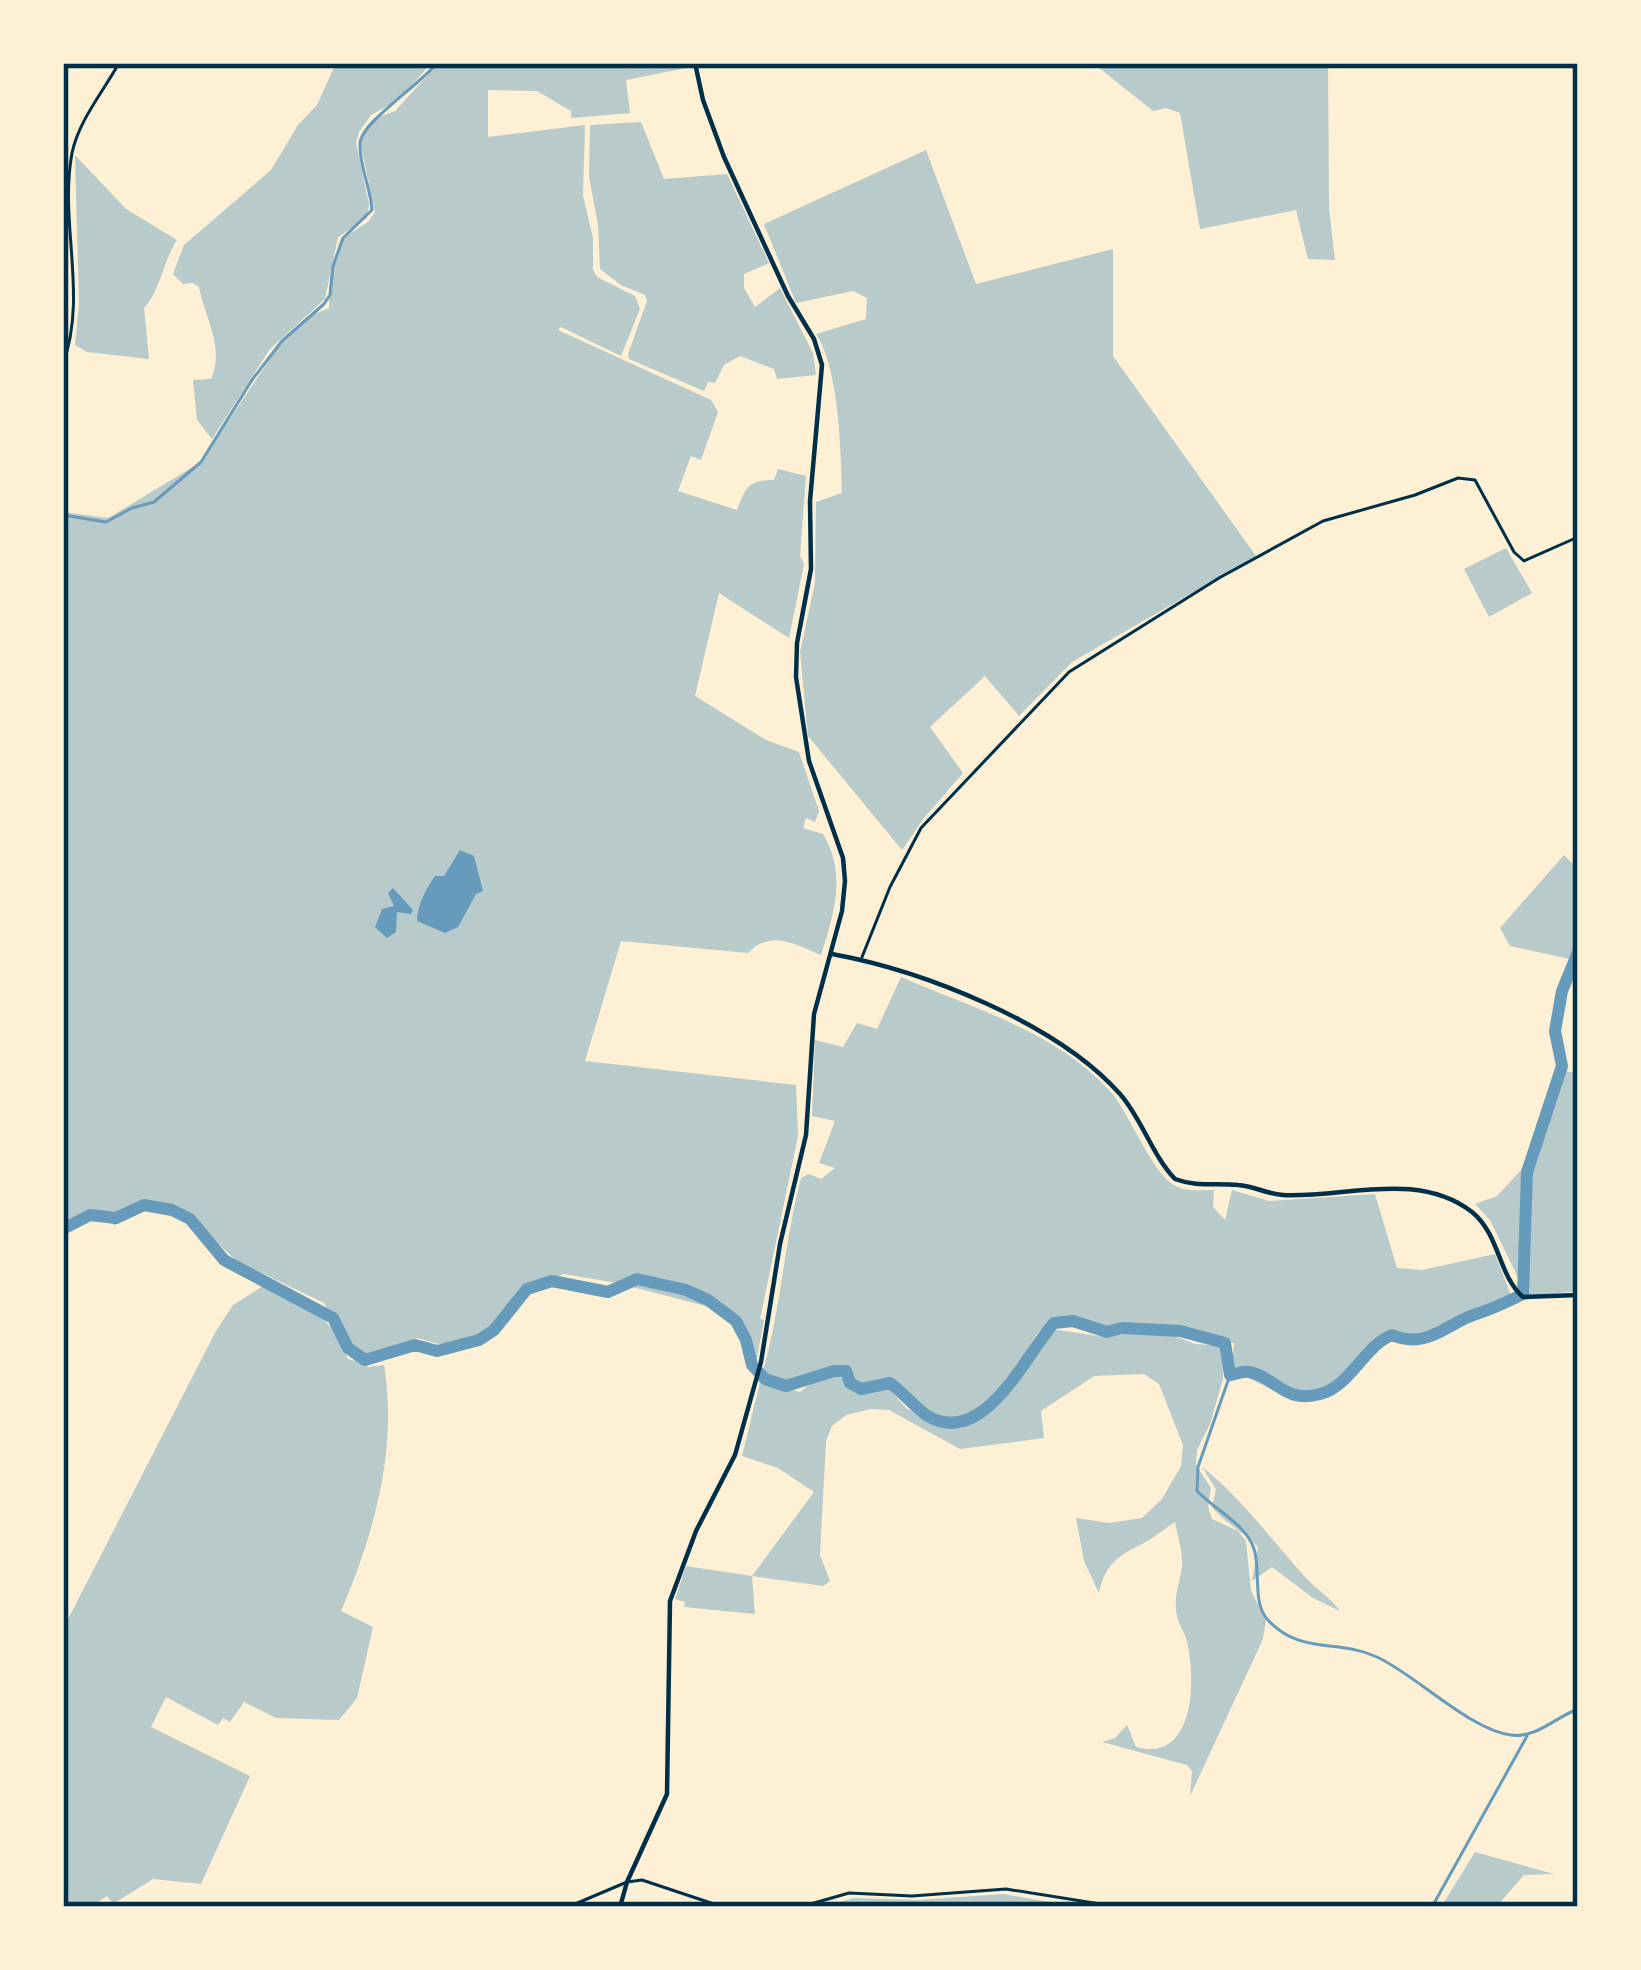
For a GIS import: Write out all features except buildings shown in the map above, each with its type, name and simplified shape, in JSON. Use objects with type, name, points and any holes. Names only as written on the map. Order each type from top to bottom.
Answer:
[{"type":"main road","points":[[620,1907],[668,1794],[668,1637],[674,1585],[735,1455],[761,1362],[780,1244],[802,1154],[814,1014],[842,911],[844,867],[809,761],[796,677],[797,643],[811,569],[810,501],[822,365],[814,339],[788,296],[724,157],[695,63]]},
{"type":"main road","points":[[830,953],[904,971],[1033,1025],[1062,1043],[1126,1100],[1175,1179],[1247,1186],[1280,1195],[1396,1188],[1432,1194],[1459,1204],[1481,1221],[1521,1295],[1578,1295]]},
{"type":"street","points":[[63,364],[73,332],[75,274],[68,214],[71,157],[81,126],[119,63]]},
{"type":"street","points":[[861,959],[890,887],[921,828],[1028,712],[1069,672],[1219,578],[1323,521],[1415,496],[1458,478],[1469,477],[1479,486],[1524,562],[1578,537]]},
{"type":"street","points":[[568,1907],[642,1880],[723,1907]]},
{"type":"street","points":[[800,1907],[849,1893],[912,1896],[1006,1889],[1119,1907]]},
{"type":"shaded area","points":[[336,63],[431,63],[400,99],[371,115],[359,132],[356,143],[369,204],[367,218],[338,237],[325,299],[270,349],[212,439],[197,420],[193,380],[211,379],[216,356],[212,333],[199,287],[183,284],[173,274],[184,245],[271,170],[298,125],[317,105]]},
{"type":"shaded area","points":[[439,63],[691,63],[691,67],[626,80],[630,113],[571,118],[571,111],[537,91],[488,90],[488,137],[585,125],[583,196],[593,238],[593,270],[597,277],[635,296],[640,309],[621,356],[561,327],[558,330],[711,400],[718,412],[701,460],[691,456],[678,491],[737,510],[749,486],[774,480],[778,469],[806,476],[800,556],[804,564],[789,638],[719,593],[695,696],[766,740],[799,752],[819,811],[815,822],[806,818],[803,828],[823,834],[835,864],[834,909],[821,955],[774,940],[748,953],[621,941],[585,1061],[796,1085],[798,1136],[760,1319],[764,1320],[755,1369],[744,1336],[725,1311],[564,1274],[527,1289],[485,1336],[446,1346],[417,1338],[357,1362],[368,1367],[384,1365],[388,1428],[373,1521],[341,1611],[373,1627],[357,1698],[339,1720],[276,1718],[244,1702],[230,1722],[223,1718],[218,1725],[166,1697],[151,1727],[250,1776],[201,1884],[153,1879],[113,1904],[107,1896],[90,1907],[63,1907],[63,1629],[216,1331],[233,1305],[263,1286],[319,1314],[338,1336],[348,1359],[356,1361],[324,1303],[237,1261],[185,1214],[149,1208],[115,1225],[86,1215],[63,1226],[63,512],[108,518],[201,462],[282,341],[312,315],[329,308],[330,279],[341,239],[375,212],[360,142],[366,127],[373,119],[395,111]]},
{"type":"shaded area","points":[[1093,63],[1328,63],[1329,208],[1335,260],[1308,259],[1296,210],[1200,229],[1180,113],[1166,108],[1153,111]]},
{"type":"shaded area","points":[[641,122],[664,179],[727,174],[769,263],[744,274],[744,288],[755,307],[780,288],[813,353],[816,375],[777,379],[774,369],[740,356],[724,365],[715,383],[708,382],[704,391],[629,359],[647,301],[645,295],[600,269],[589,177],[590,125]]},
{"type":"shaded area","points":[[926,150],[976,284],[1113,249],[1113,356],[1256,556],[1072,662],[1019,716],[985,676],[930,727],[963,773],[902,850],[808,736],[800,652],[815,583],[816,502],[842,493],[834,388],[816,334],[866,319],[867,298],[853,291],[796,303],[764,224]]},
{"type":"shaded area","points":[[75,155],[126,209],[177,240],[144,308],[149,359],[87,352],[75,345],[79,303]]},
{"type":"shaded area","points":[[1506,548],[1532,593],[1489,617],[1464,569]]},
{"type":"shaded area","points":[[1564,855],[1578,869],[1578,949],[1570,959],[1510,946],[1500,928]]},
{"type":"shaded area","points":[[901,977],[1011,1023],[1088,1070],[1118,1101],[1169,1181],[1182,1189],[1214,1190],[1213,1207],[1225,1220],[1232,1190],[1269,1201],[1375,1194],[1397,1268],[1422,1270],[1495,1254],[1512,1298],[1420,1342],[1392,1336],[1335,1386],[1309,1397],[1285,1395],[1231,1374],[1234,1343],[1135,1326],[1108,1333],[1061,1321],[1037,1334],[996,1398],[952,1419],[928,1414],[897,1387],[883,1383],[863,1387],[844,1373],[794,1385],[774,1381],[762,1374],[801,1178],[809,1174],[821,1179],[835,1168],[819,1163],[835,1121],[812,1116],[815,1040],[843,1047],[857,1023],[877,1029]]},
{"type":"shaded area","points":[[1565,1071],[1578,1073],[1578,1291],[1531,1296],[1525,1294],[1531,1176]]},
{"type":"shaded area","points":[[1522,1169],[1521,1284],[1490,1220],[1475,1204],[1497,1196]]},
{"type":"shaded area","points":[[1047,1333],[1171,1335],[1195,1344],[1222,1346],[1223,1379],[1196,1465],[1211,1488],[1208,1507],[1212,1519],[1238,1531],[1246,1541],[1251,1591],[1266,1620],[1263,1639],[1190,1796],[1192,1771],[1187,1765],[1102,1742],[1115,1738],[1127,1725],[1136,1747],[1156,1749],[1170,1743],[1187,1715],[1191,1677],[1176,1608],[1182,1560],[1175,1522],[1113,1562],[1099,1593],[1084,1561],[1076,1518],[1109,1523],[1142,1518],[1162,1499],[1181,1466],[1183,1445],[1159,1384],[1144,1374],[1094,1376],[1041,1411],[1044,1438],[960,1449],[889,1410],[846,1415],[832,1426],[826,1441],[820,1555],[830,1581],[823,1586],[752,1576],[814,1492],[778,1468],[742,1456],[760,1382],[800,1392],[835,1374],[864,1392],[888,1388],[907,1409],[951,1426],[987,1409],[1010,1390]]},
{"type":"shaded area","points":[[1202,1467],[1340,1611],[1313,1598],[1272,1567],[1252,1581],[1258,1547],[1212,1507],[1216,1489]]},
{"type":"shaded area","points":[[686,1566],[752,1576],[755,1614],[684,1607],[685,1602],[675,1599]]},
{"type":"shaded area","points":[[1475,1852],[1554,1874],[1524,1875],[1496,1907],[1441,1907]]},
{"type":"shaded area","points":[[1003,1894],[1080,1907],[821,1907],[854,1898],[917,1900]]},
{"type":"water","points":[[460,850],[474,856],[483,891],[476,894],[458,927],[445,933],[417,921],[417,915],[435,876],[444,876]]},
{"type":"water","points":[[393,888],[413,910],[411,914],[397,912],[396,932],[387,938],[375,927],[382,909],[394,906],[388,893]]},
{"type":"waterway","points":[[63,515],[106,522],[154,502],[201,462],[282,341],[330,295],[343,238],[372,210],[360,152],[363,135],[437,63]]},
{"type":"waterway","points":[[63,1229],[90,1215],[116,1218],[144,1205],[172,1210],[190,1219],[224,1260],[333,1318],[348,1348],[365,1360],[415,1345],[437,1351],[479,1340],[494,1330],[527,1289],[552,1281],[608,1292],[637,1279],[686,1290],[736,1321],[752,1365],[765,1379],[786,1386],[846,1371],[850,1383],[861,1389],[890,1383],[926,1415],[947,1423],[984,1410],[1054,1323],[1073,1321],[1107,1332],[1122,1328],[1180,1331],[1225,1343],[1230,1375],[1249,1372],[1289,1393],[1320,1394],[1340,1383],[1392,1335],[1416,1339],[1437,1334],[1523,1294],[1527,1172],[1562,1066],[1555,1031],[1562,991],[1578,952]]},
{"type":"waterway","points":[[1230,1375],[1198,1467],[1197,1491],[1250,1540],[1260,1605],[1268,1620],[1293,1638],[1377,1657],[1495,1731],[1528,1734],[1578,1709]]},
{"type":"waterway","points":[[1432,1907],[1527,1736]]}]
